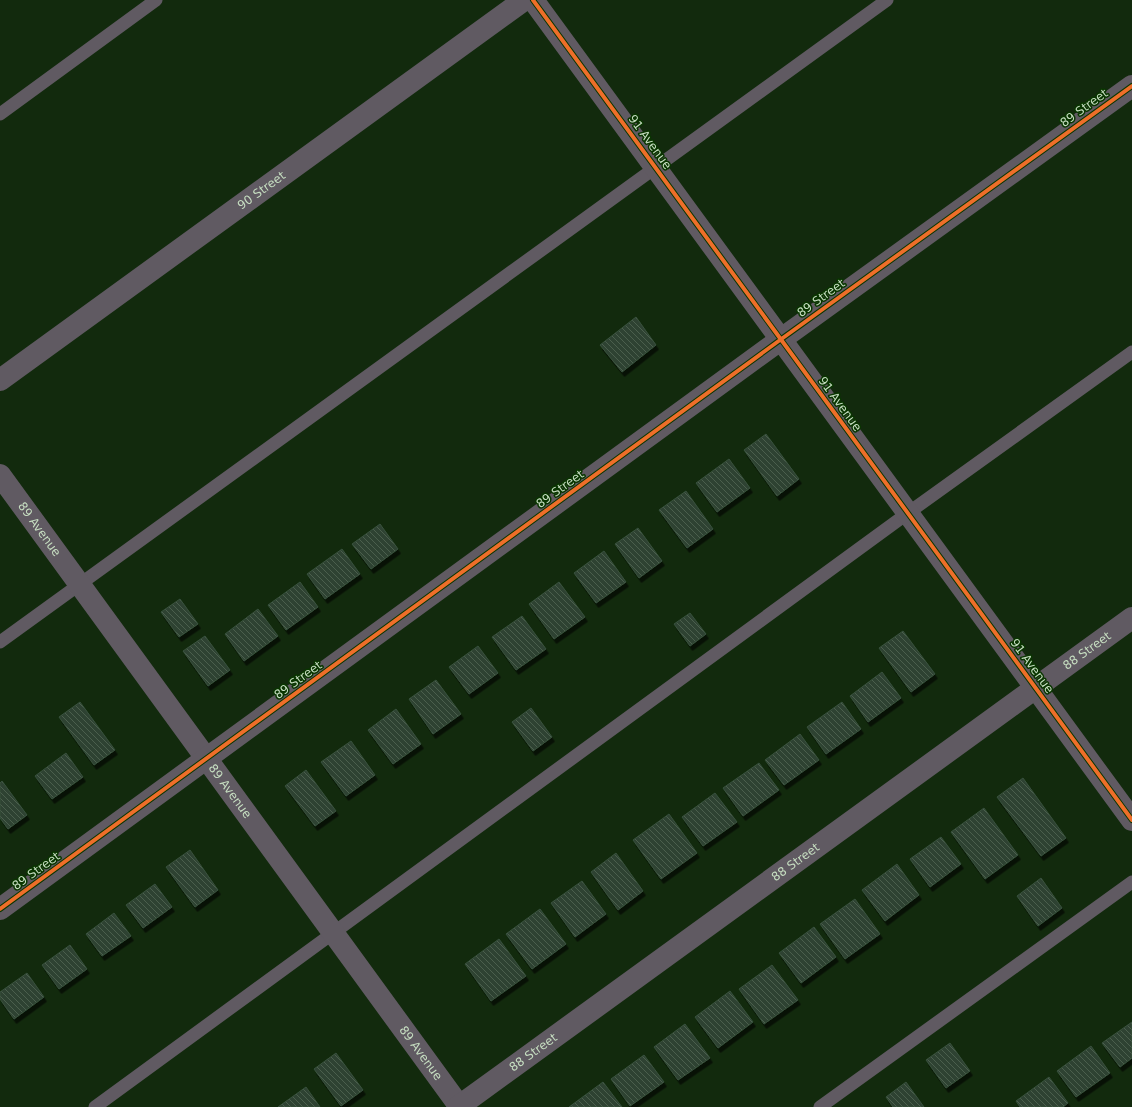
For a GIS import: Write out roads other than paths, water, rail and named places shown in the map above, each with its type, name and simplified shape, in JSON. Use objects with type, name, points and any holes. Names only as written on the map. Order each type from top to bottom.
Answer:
[{"type":"street","name":"90 Street","points":[[0,380],[524,0]]},
{"type":"street","name":"91 Avenue","points":[[533,0],[656,166],[780,340],[1132,820]]},
{"type":"street","name":"89 Street","points":[[0,909],[208,759],[780,340],[1132,86]]},
{"type":"street","name":"89 Avenue","points":[[0,475],[208,759],[459,1107]]},
{"type":"street","name":"88 Street","points":[[459,1107],[1132,618]]},
{"type":"lane","points":[[0,114],[156,0]]},
{"type":"lane","points":[[0,642],[886,0]]},
{"type":"lane","points":[[95,1107],[908,513],[1132,352]]},
{"type":"lane","points":[[820,1107],[1132,882]]}]
